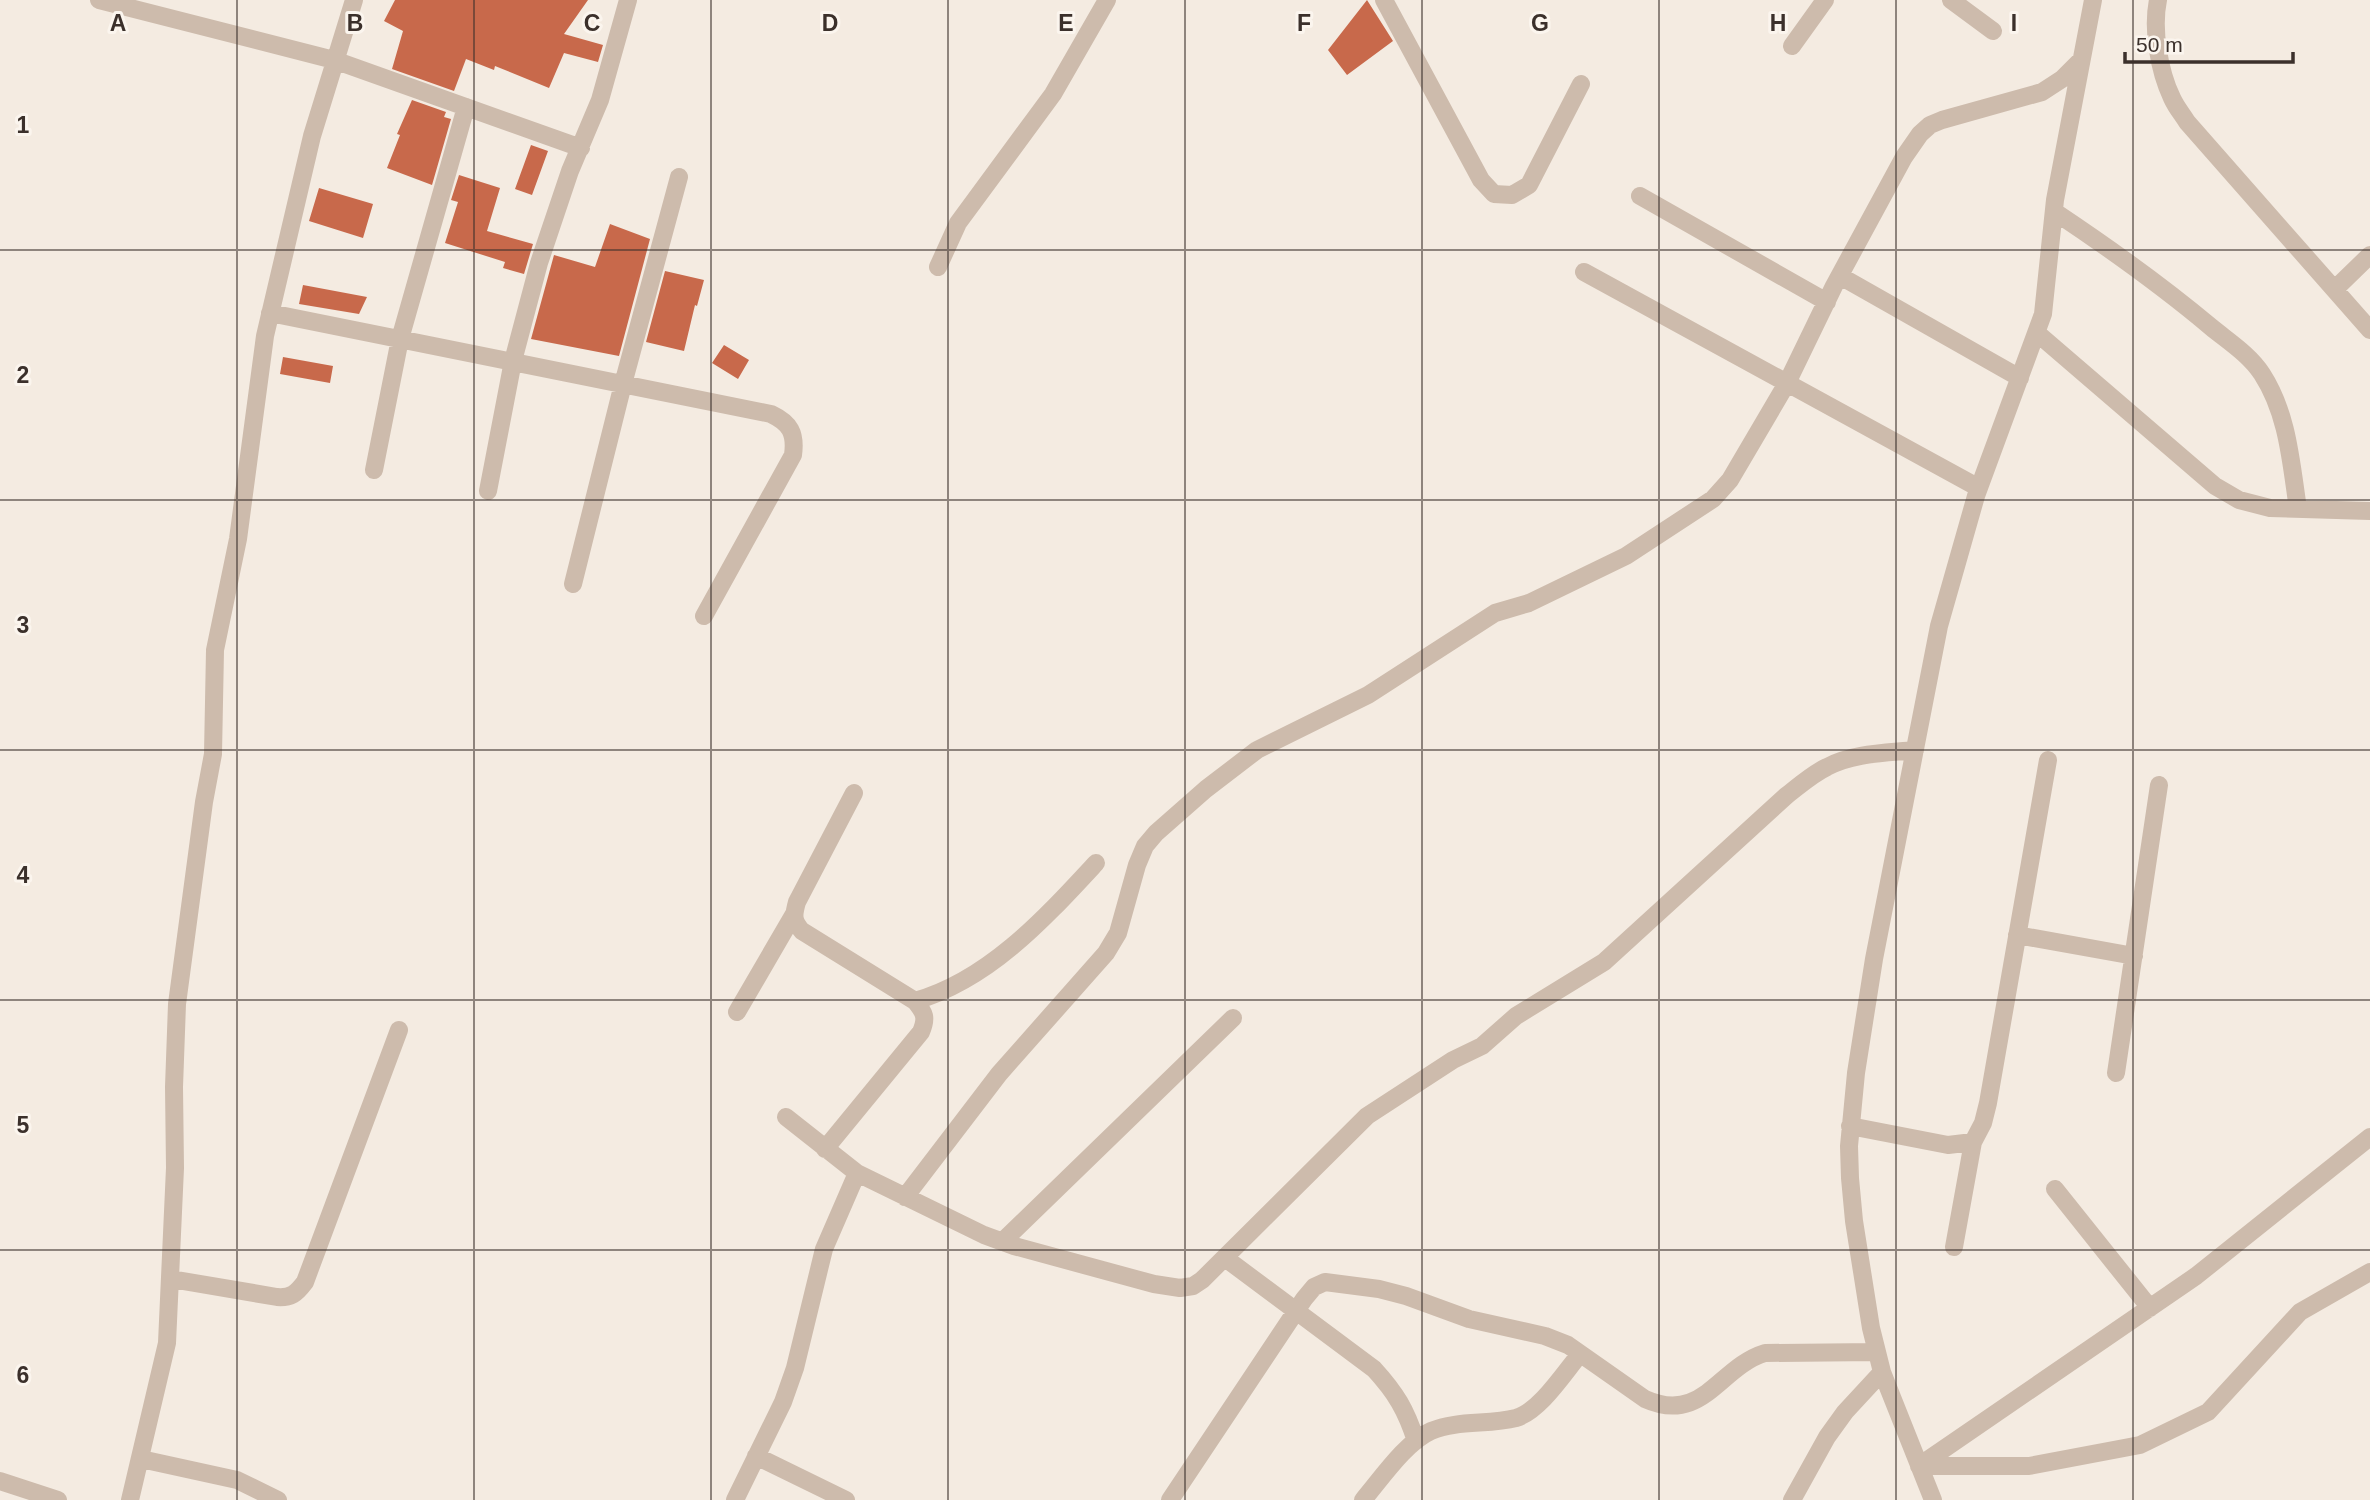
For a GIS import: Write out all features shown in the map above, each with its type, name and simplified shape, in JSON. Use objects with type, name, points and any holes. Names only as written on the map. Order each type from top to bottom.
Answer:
[{"type":"street","points":[[99,0],[334,60],[581,148]]},
{"type":"street","points":[[130,1500],[167,1343],[171,1279],[177,1004],[200,828],[213,754],[215,650],[238,539],[265,336],[313,135],[354,0]]},
{"type":"street","points":[[488,491],[513,361],[539,263],[570,171],[600,100],[628,0]]},
{"type":"street","points":[[938,267],[958,223],[1054,94],[1107,0]]},
{"type":"street","points":[[1385,0],[1481,180],[1494,194],[1512,195],[1529,185],[1581,85]]},
{"type":"street","points":[[1792,46],[1825,0]]},
{"type":"street","points":[[1951,0],[1993,31]]},
{"type":"street","points":[[1933,1500],[1882,1372],[1871,1328],[1854,1221],[1850,1126],[1863,1022],[1938,626],[1979,488],[2043,314],[2052,219],[2092,0]]},
{"type":"street","points":[[2158,0],[2158,42],[2172,99],[2199,137],[2370,330]]},
{"type":"street","points":[[905,1196],[999,1074],[1106,953],[1118,933],[1144,846],[1156,832],[1206,789],[1271,742],[1368,695],[1495,613],[1529,603],[1626,556],[1713,499],[1730,480],[1787,383],[1840,276],[1904,157],[1920,134],[1930,125],[1942,120],[2042,92],[2062,79],[2080,61]]},
{"type":"street","points":[[374,470],[400,339],[466,107]]},
{"type":"street","points":[[573,584],[679,177]]},
{"type":"street","points":[[1640,197],[1827,302]]},
{"type":"street","points":[[2055,212],[2118,253],[2168,291],[2247,357],[2261,373],[2271,392],[2288,440],[2298,509]]},
{"type":"street","points":[[2335,289],[2370,255]]},
{"type":"street","points":[[1584,272],[1979,488]]},
{"type":"street","points":[[1840,276],[2020,378]]},
{"type":"street","points":[[270,313],[771,414],[785,420],[792,429],[795,442],[793,455],[704,616]]},
{"type":"street","points":[[2037,333],[2215,486],[2239,500],[2270,508],[2370,511]]},
{"type":"street","points":[[786,1117],[857,1173],[1002,1242],[1154,1284],[1180,1288],[1193,1286],[1225,1258],[1367,1116],[1453,1060],[1482,1045],[1516,1016],[1604,962],[1807,779],[1829,766],[1852,758],[1915,750]]},
{"type":"street","points":[[1954,1247],[1973,1142],[1983,1123],[1988,1103],[2048,760]]},
{"type":"street","points":[[2116,1073],[2159,785]]},
{"type":"street","points":[[825,1149],[920,1032],[926,1020],[924,1012],[915,1001],[803,932],[794,923],[797,902],[853,793]]},
{"type":"street","points":[[915,1001],[937,995],[995,959],[1038,924],[1096,863]]},
{"type":"street","points":[[737,1012],[794,914]]},
{"type":"street","points":[[2017,935],[2134,956]]},
{"type":"street","points":[[1002,1242],[1233,1018]]},
{"type":"street","points":[[171,1279],[277,1297],[288,1298],[296,1294],[305,1282],[399,1030]]},
{"type":"street","points":[[1850,1126],[1948,1145],[1973,1142]]},
{"type":"street","points":[[1919,1466],[2196,1276],[2370,1137]]},
{"type":"street","points":[[736,1496],[783,1402],[795,1368],[824,1248],[857,1173]]},
{"type":"street","points":[[2055,1189],[2150,1308]]},
{"type":"street","points":[[1225,1258],[1374,1369],[1393,1390],[1406,1413],[1416,1441]]},
{"type":"street","points":[[1919,1466],[2029,1466],[2140,1445],[2208,1412],[2300,1312],[2370,1272]]},
{"type":"street","points":[[1170,1500],[1296,1310],[1314,1287],[1325,1282],[1379,1289],[1469,1319],[1545,1336],[1568,1345],[1645,1398],[1658,1405],[1672,1407],[1690,1402],[1709,1392],[1750,1358],[1765,1353],[1877,1352]]},
{"type":"street","points":[[1363,1500],[1416,1441],[1445,1427],[1516,1418],[1528,1412],[1539,1404],[1580,1354]]},
{"type":"street","points":[[1792,1500],[1827,1437],[1845,1412],[1882,1372]]},
{"type":"street","points":[[756,1455],[846,1500]]},
{"type":"street","points":[[141,1459],[237,1480],[278,1500]]},
{"type":"street","points":[[0,1481],[58,1500]]},
{"type":"building","points":[[395,0],[588,0],[564,34],[603,45],[598,62],[564,53],[549,88],[495,66],[494,70],[466,59],[454,91],[392,69],[403,31],[384,21]]},
{"type":"building","points":[[1367,0],[1393,41],[1347,75],[1328,50]]},
{"type":"building","points":[[412,100],[446,112],[444,117],[451,119],[432,185],[387,168],[400,135],[397,134]]},
{"type":"building","points":[[531,145],[548,151],[532,195],[515,189]]},
{"type":"building","points":[[459,175],[500,188],[487,231],[533,244],[524,274],[503,268],[505,262],[445,243],[458,202],[451,200]]},
{"type":"building","points":[[319,188],[373,204],[363,238],[309,221]]},
{"type":"building","points":[[610,224],[650,239],[619,356],[531,339],[554,255],[595,267]]},
{"type":"building","points":[[665,271],[704,280],[684,351],[646,342]]},
{"type":"building","points":[[303,285],[367,297],[359,314],[299,304]]},
{"type":"building","points":[[724,345],[749,360],[738,379],[712,363]]},
{"type":"building","points":[[283,357],[333,366],[330,383],[280,374]]}]
